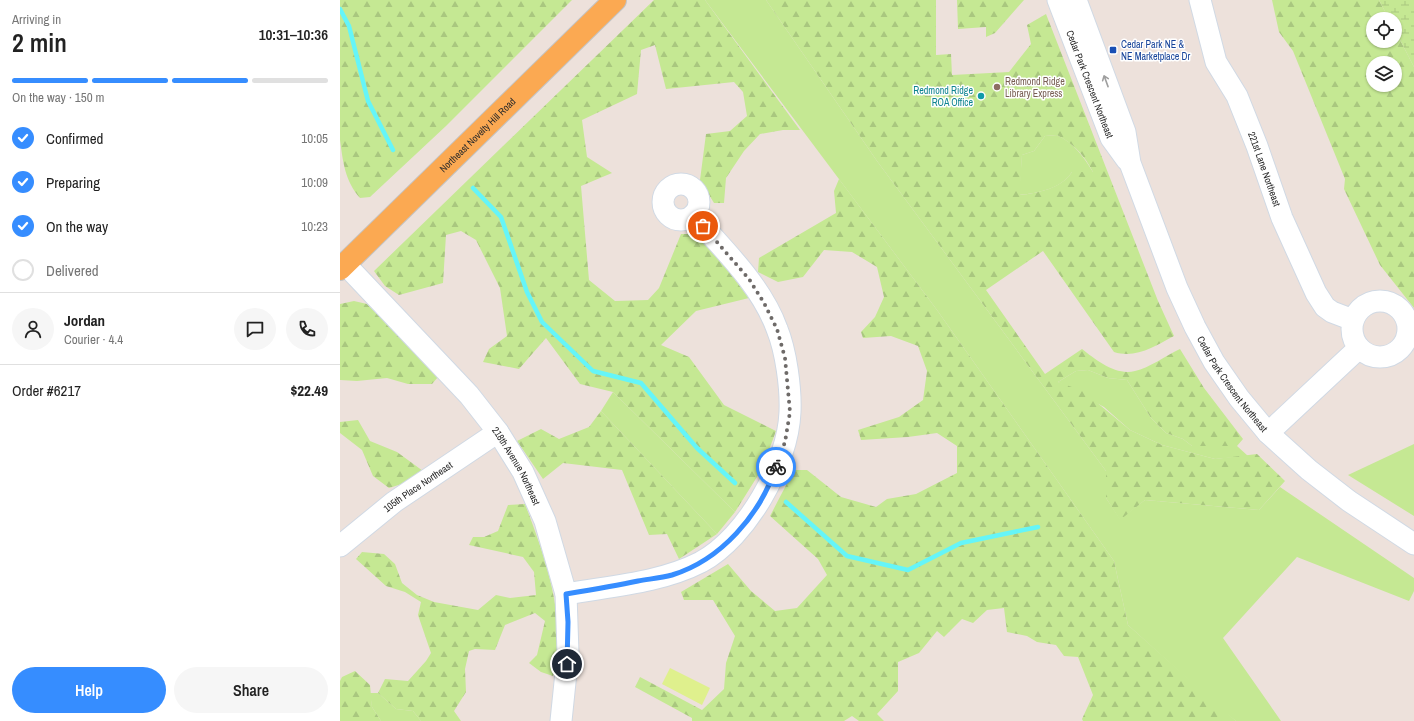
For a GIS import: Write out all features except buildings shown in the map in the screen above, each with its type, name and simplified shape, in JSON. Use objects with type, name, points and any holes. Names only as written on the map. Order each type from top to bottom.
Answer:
[{"type":"main road","name":"Northeast Novelty Hill Road","points":[[342,267],[615,0]]},
{"type":"street","name":"Cedar Park Crescent Northeast","points":[[1058,0],[1111,138],[1130,163]]},
{"type":"street","name":"Cedar Park Crescent Northeast","points":[[1076,0],[1125,132],[1130,163],[1178,288],[1195,327],[1226,381],[1268,433],[1309,470],[1349,501],[1414,544]]},
{"type":"street","name":"221st Lane Northeast","points":[[1200,0],[1216,62],[1237,96],[1257,146],[1282,218],[1316,293],[1325,307],[1332,312],[1353,320]]},
{"type":"street","points":[[566,594],[672,575],[702,562],[723,546],[740,530],[763,498],[785,442],[790,412],[785,358],[777,329],[764,303],[749,279],[693,215]]},
{"type":"street","name":"218th Avenue Northeast","points":[[342,267],[469,395],[498,432],[523,472],[546,521],[566,594],[568,653],[561,721]]},
{"type":"street","points":[[1383,301],[1392,304],[1400,310],[1408,326],[1407,335],[1404,343],[1391,355],[1373,357],[1359,348],[1353,339],[1351,330],[1353,320],[1365,305],[1383,301]]},
{"type":"street","points":[[1268,433],[1359,348]]},
{"type":"street","name":"105th Place Northeast","points":[[340,546],[366,522],[498,432]]},
{"type":"green space","points":[[340,0],[572,0],[446,126],[370,197],[360,198],[355,192],[348,178],[340,140]]},
{"type":"green space","points":[[654,0],[705,0],[800,130],[783,130],[760,134],[744,151],[726,178],[724,203],[714,203],[700,180],[706,134],[730,131],[747,116],[743,92],[734,82],[666,89],[655,45],[641,50],[637,94],[582,120],[587,157],[612,173],[581,186],[589,280],[615,301],[648,300],[659,288],[681,234],[700,234],[749,298],[696,311],[661,345],[689,357],[724,405],[776,431],[762,469],[735,512],[613,392],[580,384],[546,338],[519,369],[483,362],[489,349],[507,336],[500,288],[476,240],[461,231],[446,235],[443,283],[399,295],[385,286],[374,271]]},
{"type":"green space","points":[[705,0],[766,0],[877,161],[1106,471],[1106,498],[1120,519],[1145,500],[1259,510],[1280,487],[1414,578],[1414,591],[1409,601],[1297,557],[1223,638],[1281,721],[1236,721],[1222,710],[1128,625],[1114,561],[937,310]]},
{"type":"green space","points":[[766,0],[936,0],[936,55],[951,54],[952,75],[1009,72],[1031,44],[1027,25],[1046,14],[1158,301],[1174,336],[1138,353],[1122,354],[1114,352],[1043,251],[986,290],[1045,374],[1082,349],[1107,366],[1128,372],[1146,367],[1180,349],[1204,388],[1243,439],[1237,446],[1192,446],[1183,439],[1166,433],[1151,418],[1127,380],[1108,378],[1088,370],[1076,371],[1058,382],[1083,391],[1130,430],[1162,445],[1215,459],[1257,454],[1285,481],[1259,510],[1145,500],[1120,520],[1106,498],[1106,471],[877,161]],"holes":[[[1057,135],[1069,142],[1078,150],[1093,172],[1072,172],[1067,178],[1055,186],[1034,193],[1020,195],[1022,155],[1034,151],[1045,136]]]},
{"type":"green space","points":[[957,0],[1024,0],[995,33],[986,37],[986,27],[958,29]]},
{"type":"green space","points":[[1272,0],[1379,0],[1385,12],[1366,12],[1366,48],[1402,48],[1402,44],[1414,67],[1414,308],[1380,265],[1344,189],[1345,179],[1293,51],[1279,32]]},
{"type":"green space","points":[[1379,0],[1414,0],[1414,67],[1402,44],[1402,12],[1385,12]]},
{"type":"green space","points":[[1057,135],[1069,142],[1078,151],[1093,172],[1072,172],[1067,178],[1055,186],[1034,193],[1019,195],[1022,155],[1034,151],[1045,136]]},
{"type":"green space","points":[[839,179],[937,310],[1114,561],[1128,625],[1236,721],[1083,721],[1082,719],[1093,695],[1078,657],[1064,656],[1056,645],[1037,642],[1027,636],[1007,632],[1004,608],[987,610],[973,623],[962,619],[944,637],[937,631],[919,653],[898,662],[898,691],[877,714],[884,721],[859,721],[852,716],[844,721],[692,721],[692,718],[635,687],[640,677],[702,710],[724,689],[726,663],[735,636],[713,600],[684,600],[681,592],[728,564],[751,591],[775,611],[797,608],[827,575],[818,559],[770,516],[794,470],[807,470],[841,497],[876,507],[887,499],[916,494],[957,473],[957,446],[937,433],[908,437],[861,440],[858,430],[899,417],[923,400],[927,371],[918,346],[891,336],[863,338],[861,332],[875,317],[884,297],[877,267],[852,252],[824,250],[803,277],[778,282],[758,272],[759,258],[836,213],[834,191]]},
{"type":"green space","points":[[354,301],[367,304],[438,377],[432,384],[408,384],[387,378],[357,381],[340,380],[340,304]]},
{"type":"green space","points":[[1088,370],[1108,378],[1127,380],[1151,418],[1166,433],[1183,439],[1192,446],[1237,446],[1248,456],[1215,459],[1162,445],[1130,430],[1104,407],[1058,382],[1076,371]]},
{"type":"green space","points":[[613,392],[735,512],[717,534],[601,411]]},
{"type":"green space","points":[[601,411],[717,534],[679,559],[667,534],[649,535],[622,470],[563,463],[543,479],[517,441],[541,429],[559,439],[589,427]]},
{"type":"green space","points":[[358,420],[370,441],[397,452],[423,471],[405,483],[389,488],[373,476],[362,450],[340,433],[340,422]]},
{"type":"green space","points":[[1414,444],[1414,516],[1348,475]]},
{"type":"green space","points":[[525,504],[547,567],[556,611],[558,633],[557,654],[553,676],[541,672],[529,663],[537,655],[545,621],[535,613],[505,625],[495,650],[475,649],[469,651],[465,669],[466,692],[454,711],[461,721],[421,721],[413,711],[396,709],[378,693],[385,679],[408,681],[426,661],[431,653],[418,615],[421,602],[405,592],[386,586],[356,559],[362,552],[384,554],[395,564],[402,583],[417,595],[434,602],[478,610],[496,595],[510,598],[536,595],[534,572],[523,557],[469,545],[473,537],[484,537],[498,531],[508,505]]},
{"type":"green space","points":[[670,668],[710,688],[702,705],[662,684]]},
{"type":"green space","points":[[355,671],[370,685],[372,707],[381,721],[340,721],[340,681],[342,677]]},
{"type":"green space","points":[[370,693],[378,693],[396,709],[413,711],[421,721],[381,721],[372,707]]},
{"type":"waterway","points":[[340,9],[349,26],[368,101],[393,150]]},
{"type":"waterway","points":[[473,188],[501,217],[527,292],[542,322],[593,371],[641,383],[697,448],[735,483]]},
{"type":"waterway","points":[[786,502],[847,556],[908,570],[961,543],[1038,527]]},
{"type":"way so far","points":[[703,226],[749,279],[764,303],[777,329],[785,358],[790,412],[785,442],[776,467]]},
{"type":"place","name":"Cedar Park NE & NE Marketplace Dr","points":[[1113,50]]},
{"type":"place","name":"Redmond Ridge Library Express","points":[[997,87]]},
{"type":"place","name":"Redmond Ridge ROA Office","points":[[981,96]]},
{"type":"route","points":[[567,664],[568,622],[566,594],[672,575],[702,562],[723,546],[740,530],[763,498],[776,467]]}]
